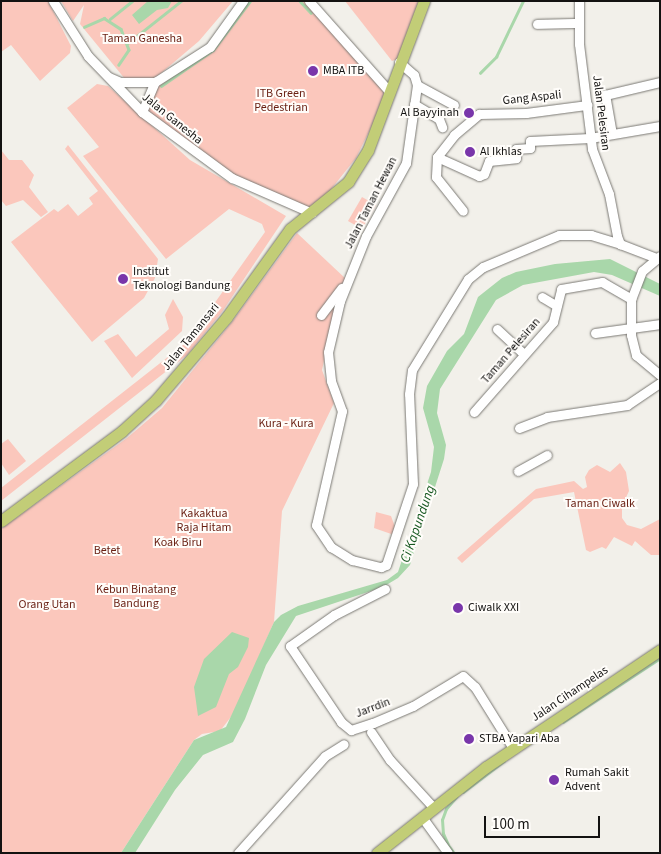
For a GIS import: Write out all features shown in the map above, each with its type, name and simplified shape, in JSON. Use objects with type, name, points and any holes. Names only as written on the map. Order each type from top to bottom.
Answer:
[{"type":"main road","name":"Jalan Tamansari","points":[[1,521],[122,431],[156,400],[226,318],[290,229],[344,187],[358,167],[424,1]]},
{"type":"main road","name":"Jalan Cihampelas","points":[[377,853],[513,748],[660,650]]},
{"type":"street","name":"Jalan Ganesha","points":[[53,1],[78,43],[105,75],[142,112],[232,178],[312,213]]},
{"type":"street","points":[[142,112],[156,82],[210,47],[243,1]]},
{"type":"street","points":[[310,1],[389,91]]},
{"type":"street","name":"Jalan Pelesiran","points":[[579,1],[579,23],[590,138],[596,163],[609,194],[620,244]]},
{"type":"street","points":[[537,24],[579,23]]},
{"type":"street","points":[[399,62],[414,75],[418,86],[454,106]]},
{"type":"street","points":[[105,75],[120,82],[156,82]]},
{"type":"street","points":[[612,134],[605,95],[660,82]]},
{"type":"street","name":"Jalan Taman Hewan","points":[[418,86],[406,163],[366,236],[340,301],[328,365],[342,411],[316,525],[326,541],[343,555],[380,568],[390,557],[414,484],[409,405],[412,370],[465,282],[483,267],[559,235],[591,235],[620,244]]},
{"type":"street","points":[[414,104],[438,119],[442,127]]},
{"type":"street","name":"Gang Aspali","points":[[437,157],[454,135],[479,114],[526,113],[587,105]]},
{"type":"street","points":[[463,211],[436,177],[437,157],[479,176],[484,174],[489,161],[516,158],[516,149],[530,148],[530,141],[590,138],[660,126]]},
{"type":"street","points":[[620,244],[658,257],[642,272],[631,299],[631,330],[636,356],[660,375]]},
{"type":"street","name":"Taman Pelesiran","points":[[474,412],[553,322],[561,289],[596,281],[610,285],[631,299]]},
{"type":"street","points":[[321,315],[347,283]]},
{"type":"street","points":[[542,297],[558,306]]},
{"type":"street","points":[[595,332],[631,330],[660,324]]},
{"type":"street","points":[[497,329],[524,354]]},
{"type":"street","points":[[519,428],[547,417],[627,405],[660,383]]},
{"type":"street","points":[[518,471],[547,455]]},
{"type":"street","name":"Jarrdin","points":[[385,589],[334,615],[290,646],[341,722],[351,730],[373,723],[412,706],[463,676],[475,687],[513,748]]},
{"type":"street","points":[[371,732],[390,760],[434,808]]},
{"type":"street","points":[[238,853],[325,756],[344,744]]},
{"type":"street","points":[[422,817],[448,853]]},
{"type":"green space","points":[[1,1],[48,1],[71,46],[70,53],[40,81],[11,45],[1,52]]},
{"type":"green space","name":"Taman Ganesha","points":[[61,1],[233,1],[199,41],[153,80],[125,79],[80,24],[84,5],[73,21]]},
{"type":"green space","name":"ITB Green Pedestrian","points":[[247,1],[308,1],[389,91],[356,158],[312,213],[235,175],[143,112],[157,85],[212,48]]},
{"type":"green space","points":[[345,1],[421,1],[398,59],[392,61]]},
{"type":"green space","points":[[97,84],[108,86],[190,160],[286,216],[222,312],[187,355],[1,501],[1,488],[187,342],[265,232],[262,224],[229,209],[166,259],[83,156],[99,147],[67,108]]},
{"type":"green space","points":[[68,145],[158,259],[155,278],[144,298],[92,342],[11,242],[54,209],[58,212],[68,204],[78,216],[93,204],[89,198],[98,191],[65,149]]},
{"type":"green space","points":[[1,150],[9,160],[22,160],[34,175],[29,187],[48,212],[41,217],[23,200],[6,206],[1,200]]},
{"type":"green space","points":[[362,197],[376,205],[362,229],[348,221]]},
{"type":"green space","name":"Kebun Binatang Bandung","points":[[297,233],[346,279],[334,293],[338,297],[322,370],[334,403],[282,511],[274,622],[234,713],[220,731],[202,734],[194,740],[121,853],[1,853],[1,529],[127,438],[162,408],[232,322]]},
{"type":"green space","points":[[173,299],[183,317],[182,331],[132,378],[104,341],[118,334],[136,357],[169,329],[165,315]]},
{"type":"green space","points":[[8,439],[26,461],[9,475],[1,463],[1,444]]},
{"type":"green space","name":"Taman Ciwalk","points":[[620,463],[626,472],[629,491],[622,506],[622,518],[627,525],[641,529],[660,519],[659,555],[651,555],[635,541],[632,546],[614,537],[606,549],[602,547],[590,552],[586,550],[574,492],[534,499],[462,563],[457,558],[536,489],[574,481],[583,489],[587,487],[585,477],[589,470],[597,465],[610,472]]},
{"type":"green space","points":[[376,512],[391,516],[395,527],[394,535],[374,528]]},
{"type":"water","points":[[148,1],[172,1],[168,8],[157,10],[139,24],[132,15]]},
{"type":"water","name":"Ci Kapundung","points":[[610,259],[660,284],[660,296],[612,275],[594,272],[523,285],[496,300],[440,389],[437,413],[446,445],[444,459],[410,565],[398,578],[383,587],[296,616],[266,665],[245,719],[233,742],[203,755],[175,790],[135,853],[121,853],[194,740],[226,727],[274,622],[281,615],[298,606],[387,580],[398,572],[431,472],[434,447],[423,408],[427,386],[447,351],[464,334],[478,297],[502,278],[516,272],[555,264]]},
{"type":"water","points":[[232,632],[249,638],[248,647],[238,667],[229,674],[216,707],[198,716],[194,687],[204,659]]},
{"type":"waterway","points":[[110,19],[132,1]]},
{"type":"waterway","points":[[128,43],[181,1]]},
{"type":"waterway","points":[[161,86],[213,50],[250,1]]},
{"type":"waterway","points":[[300,1],[311,13]]},
{"type":"waterway","points":[[480,73],[496,57],[523,1]]},
{"type":"waterway","points":[[84,27],[104,18],[121,29],[129,50],[119,65]]},
{"type":"waterway","points":[[563,722],[660,658]]},
{"type":"waterway","points":[[463,792],[504,761]]},
{"type":"waterway","points":[[448,845],[443,834],[442,820],[446,809],[456,797]]},
{"type":"waterway","points":[[449,846],[454,853]]},
{"type":"place","name":"MBA ITB","points":[[313,71]]},
{"type":"place","name":"Al Bayyinah","points":[[469,113]]},
{"type":"place","name":"Al Ikhlas","points":[[470,152]]},
{"type":"place","name":"Institut Teknologi Bandung","points":[[123,279]]},
{"type":"place","name":"Ciwalk XXI","points":[[458,608]]},
{"type":"place","name":"STBA Yapari Aba","points":[[469,739]]},
{"type":"place","name":"Rumah Sakit Advent","points":[[554,780]]},
{"type":"park label","name":"Kura - Kura","points":[[286,424]]},
{"type":"park label","name":"Kakaktua Raja Hitam","points":[[204,521]]},
{"type":"park label","name":"Koak Biru","points":[[178,543]]},
{"type":"park label","name":"Betet","points":[[107,551]]},
{"type":"park label","name":"Orang Utan","points":[[47,605]]}]
